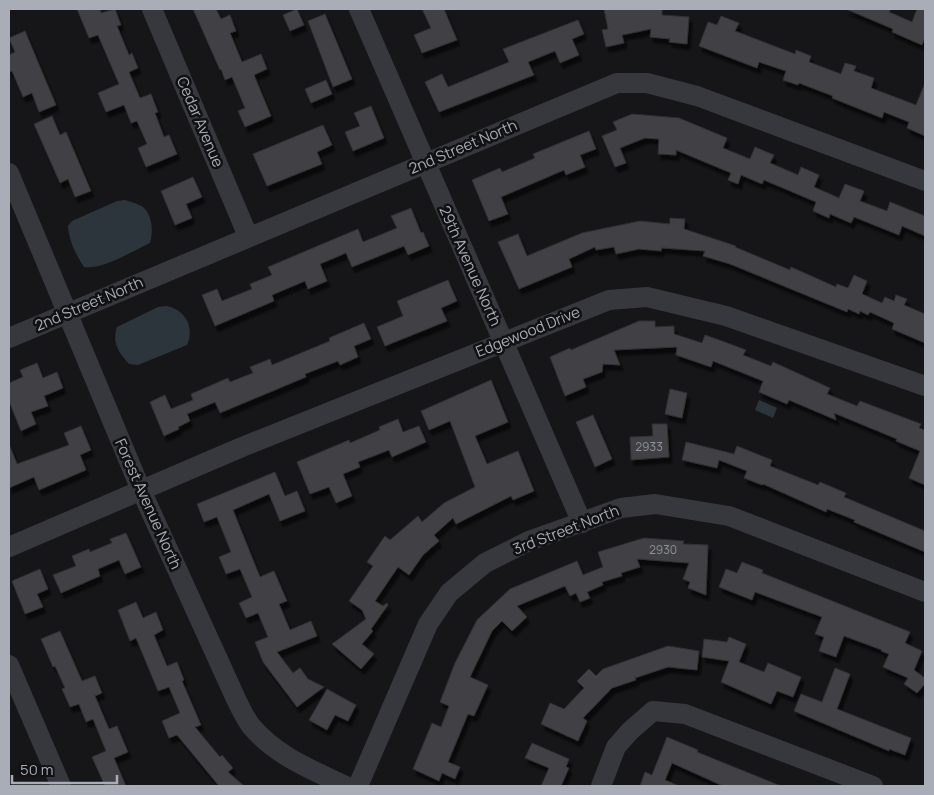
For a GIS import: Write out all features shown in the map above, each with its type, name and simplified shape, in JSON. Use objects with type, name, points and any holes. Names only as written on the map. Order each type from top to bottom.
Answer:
[{"type":"street","name":"Cedar Avenue","points":[[152,9],[248,236]]},
{"type":"street","name":"29th Avenue North","points":[[359,9],[582,523]]},
{"type":"street","name":"2nd Street North","points":[[9,338],[248,236],[617,83],[647,84],[697,96],[925,182]]},
{"type":"street","name":"Forest Avenue North","points":[[9,173],[17,218],[67,313],[141,490],[236,699],[251,725],[270,744],[292,760],[346,786]]},
{"type":"street","name":"Edgewood Drive","points":[[9,547],[242,447],[609,300],[647,297],[726,316],[925,386]]},
{"type":"street","name":"3rd Street North","points":[[358,786],[428,624],[449,593],[485,563],[529,541],[621,508],[655,504],[729,516],[925,592]]},
{"type":"street","points":[[9,664],[61,786]]},
{"type":"street","points":[[602,786],[616,747],[630,731],[653,711],[686,714],[873,786]]},
{"type":"shaded area","points":[[125,200],[140,205],[147,212],[152,225],[150,243],[100,266],[84,267],[73,248],[68,226],[72,221],[117,201]]},
{"type":"shaded area","points":[[166,306],[178,311],[187,320],[190,332],[187,345],[138,365],[129,364],[117,347],[115,338],[117,327],[158,307]]},
{"type":"shaded area","points":[[759,400],[777,408],[773,418],[755,410]]},
{"type":"building","points":[[77,9],[100,9],[101,13],[115,9],[121,25],[117,26],[129,55],[132,53],[138,68],[129,72],[140,98],[151,94],[158,112],[155,113],[164,137],[169,135],[177,154],[146,167],[138,148],[147,144],[137,121],[131,123],[124,105],[106,112],[98,93],[119,84],[98,35],[89,38]]},
{"type":"building","points":[[193,9],[216,9],[221,19],[230,15],[236,31],[230,33],[242,62],[261,54],[267,69],[254,75],[271,116],[245,127],[238,111],[245,108],[232,77],[225,80]]},
{"type":"building","points":[[297,9],[304,25],[290,31],[283,15]]},
{"type":"building","points":[[422,9],[444,9],[457,40],[422,53],[414,35],[431,28]]},
{"type":"building","points":[[604,9],[662,9],[662,15],[689,17],[687,44],[669,42],[670,39],[650,37],[651,29],[622,35],[624,43],[606,47],[602,30],[608,29]]},
{"type":"building","points":[[846,9],[891,9],[889,12],[912,22],[917,9],[925,9],[925,37],[922,45],[892,32],[893,29]]},
{"type":"building","points":[[325,14],[352,79],[333,87],[308,21]]},
{"type":"building","points":[[721,16],[739,23],[735,31],[795,54],[796,50],[811,56],[809,62],[841,74],[845,63],[856,66],[854,71],[874,78],[871,88],[916,105],[925,83],[925,136],[907,128],[909,122],[884,112],[882,118],[832,98],[833,96],[799,83],[798,85],[783,80],[786,71],[759,62],[757,68],[699,46],[708,22],[717,25]]},
{"type":"building","points":[[578,20],[584,34],[572,39],[579,55],[560,63],[555,51],[528,62],[534,75],[439,112],[425,82],[442,74],[448,87],[509,62],[503,49]]},
{"type":"building","points":[[25,31],[56,105],[39,112],[32,93],[23,97],[12,71],[9,72],[9,55],[15,52],[9,38]]},
{"type":"building","points":[[326,80],[332,94],[311,103],[305,89]]},
{"type":"building","points":[[371,106],[384,138],[353,151],[345,132],[360,126],[354,113]]},
{"type":"building","points":[[632,114],[679,118],[727,138],[723,148],[750,159],[755,147],[774,155],[770,163],[798,175],[801,167],[819,175],[814,187],[839,198],[845,184],[864,191],[860,201],[887,211],[890,202],[925,216],[925,236],[902,226],[899,235],[854,217],[851,223],[830,214],[829,218],[813,211],[816,202],[764,180],[762,184],[741,175],[738,184],[728,180],[731,173],[676,150],[676,155],[658,154],[659,139],[645,138],[620,148],[626,163],[615,167],[602,136],[617,130],[613,122]]},
{"type":"building","points":[[52,116],[60,135],[66,132],[91,191],[75,197],[68,179],[60,183],[34,124]]},
{"type":"building","points":[[323,125],[332,145],[317,152],[322,164],[267,186],[253,154]]},
{"type":"building","points":[[589,131],[596,149],[580,155],[585,167],[566,175],[564,170],[501,197],[508,214],[489,221],[472,180],[500,168],[502,172],[535,158],[533,154]]},
{"type":"building","points":[[193,177],[202,197],[186,204],[192,218],[175,225],[161,191]]},
{"type":"building","points":[[411,208],[421,233],[423,232],[429,246],[408,255],[404,246],[352,267],[346,253],[320,264],[327,281],[308,289],[305,281],[272,295],[274,301],[215,326],[202,295],[217,289],[222,301],[252,289],[250,284],[272,275],[268,267],[358,229],[363,242],[397,228],[391,216]]},
{"type":"building","points":[[670,218],[685,219],[684,229],[736,246],[790,270],[791,267],[836,287],[837,284],[848,288],[854,275],[867,281],[862,294],[882,303],[885,297],[894,301],[896,295],[907,299],[904,305],[925,314],[925,343],[892,329],[894,323],[870,312],[868,315],[860,311],[859,314],[848,309],[847,312],[730,264],[703,256],[705,251],[662,248],[661,251],[639,249],[616,254],[614,247],[596,250],[595,247],[569,259],[572,267],[519,289],[498,242],[518,234],[527,256],[582,233],[640,221],[670,224]]},
{"type":"building","points":[[448,280],[457,301],[441,308],[447,321],[385,346],[377,327],[403,316],[397,301]]},
{"type":"building","points":[[639,321],[655,321],[655,327],[674,326],[674,334],[702,343],[705,335],[722,341],[746,350],[743,355],[771,366],[773,362],[830,388],[827,394],[857,406],[860,401],[921,424],[919,428],[925,430],[925,485],[909,478],[920,451],[896,441],[897,439],[834,413],[836,420],[789,400],[787,404],[759,392],[763,381],[713,361],[711,367],[676,355],[677,347],[614,350],[620,365],[603,364],[602,372],[583,379],[586,387],[565,396],[550,357]]},
{"type":"building","points":[[364,323],[371,339],[354,346],[358,357],[340,365],[338,361],[305,374],[306,377],[220,413],[215,402],[187,414],[190,421],[164,436],[150,402],[165,395],[171,409],[193,400],[191,394],[228,378],[230,382],[253,373],[250,367],[270,359],[272,365],[330,341],[329,338]]},
{"type":"building","points":[[37,363],[43,378],[57,372],[63,388],[44,396],[48,406],[31,412],[36,424],[21,431],[9,401],[9,383],[23,377],[20,370]]},
{"type":"building","points":[[491,380],[508,422],[475,436],[487,464],[518,451],[534,491],[513,500],[511,496],[456,524],[453,518],[434,535],[439,541],[423,555],[409,575],[398,567],[375,601],[383,606],[387,603],[388,605],[371,629],[373,631],[362,644],[374,654],[361,669],[332,644],[366,619],[362,610],[349,601],[373,566],[367,562],[385,536],[390,540],[418,516],[422,522],[444,503],[475,487],[450,421],[429,430],[421,411]]},
{"type":"building","points":[[670,389],[687,393],[682,418],[665,414]]},
{"type":"building","points":[[593,415],[612,459],[595,467],[576,422]]},
{"type":"building","points":[[398,419],[403,432],[419,426],[426,442],[392,457],[389,450],[358,462],[360,467],[343,474],[352,496],[336,503],[329,487],[310,494],[297,462],[349,440],[350,443],[380,430],[379,427]]},
{"type":"building","points":[[652,424],[667,424],[669,457],[631,460],[630,437],[653,436]]},
{"type":"building","points":[[81,426],[91,450],[80,455],[86,470],[39,490],[34,477],[9,488],[9,444],[17,464],[69,445],[64,433]]},
{"type":"building","points":[[686,442],[734,454],[737,446],[772,460],[770,466],[818,485],[820,482],[846,493],[844,497],[925,531],[925,552],[854,522],[855,520],[827,509],[826,512],[763,484],[744,478],[747,471],[719,460],[717,468],[682,460]]},
{"type":"building","points":[[275,472],[285,496],[297,491],[305,511],[280,521],[269,494],[233,510],[260,577],[274,571],[287,601],[279,604],[290,630],[311,621],[317,636],[277,652],[293,673],[300,668],[308,679],[324,687],[297,707],[263,662],[255,642],[268,637],[258,613],[246,618],[239,603],[252,597],[240,569],[226,574],[219,557],[231,552],[217,517],[204,522],[197,504]]},
{"type":"building","points":[[126,533],[141,567],[125,574],[119,560],[98,569],[100,576],[61,593],[53,575],[76,566],[72,556],[89,549],[90,552],[112,543],[110,539]]},
{"type":"building","points":[[644,538],[684,541],[683,544],[708,545],[706,595],[688,588],[690,582],[683,579],[689,563],[637,559],[640,567],[621,573],[622,576],[602,582],[603,585],[587,592],[590,598],[580,602],[576,593],[570,596],[565,586],[517,606],[527,617],[512,631],[502,621],[492,631],[470,677],[488,685],[474,716],[468,714],[448,762],[460,767],[455,779],[442,773],[439,781],[413,769],[432,723],[441,727],[449,706],[440,702],[455,663],[477,620],[510,589],[577,561],[583,575],[603,567],[598,552]]},
{"type":"building","points":[[742,562],[763,570],[762,573],[910,632],[905,643],[922,651],[914,670],[925,678],[925,686],[917,693],[904,684],[908,678],[883,667],[889,654],[844,636],[836,657],[819,651],[824,637],[815,634],[822,617],[755,592],[752,600],[719,587],[726,569],[737,573]]},
{"type":"building","points":[[40,569],[48,589],[37,594],[43,607],[25,614],[12,581]]},
{"type":"building","points":[[136,602],[143,618],[156,612],[163,630],[154,635],[167,666],[177,662],[184,680],[182,681],[201,725],[195,727],[220,757],[222,755],[233,768],[228,772],[244,786],[219,786],[177,735],[169,738],[162,721],[180,713],[169,687],[158,691],[136,638],[130,641],[118,610]]},
{"type":"building","points":[[60,631],[82,681],[95,676],[102,693],[95,696],[109,729],[117,726],[128,752],[114,758],[126,786],[105,786],[92,757],[106,751],[93,719],[86,722],[79,704],[70,707],[62,689],[65,688],[55,666],[53,667],[41,639]]},
{"type":"building","points":[[729,637],[746,644],[739,662],[764,672],[768,663],[801,677],[793,697],[777,691],[771,704],[721,682],[729,661],[702,657],[704,639],[727,642]]},
{"type":"building","points":[[668,646],[699,651],[697,670],[668,667],[612,688],[583,718],[587,721],[578,741],[541,724],[550,703],[564,709],[584,688],[577,681],[589,669],[596,676],[603,669]]},
{"type":"building","points":[[835,668],[850,674],[837,709],[911,738],[905,755],[889,749],[889,751],[794,711],[801,694],[822,702]]},
{"type":"building","points":[[327,689],[356,705],[348,721],[335,715],[327,730],[309,720]]},
{"type":"building","points":[[667,737],[698,750],[697,752],[781,786],[723,786],[672,763],[665,780],[679,786],[640,786],[645,772],[652,775]]},
{"type":"building","points":[[532,743],[569,759],[566,767],[569,768],[561,786],[541,786],[549,768],[525,758]]}]
